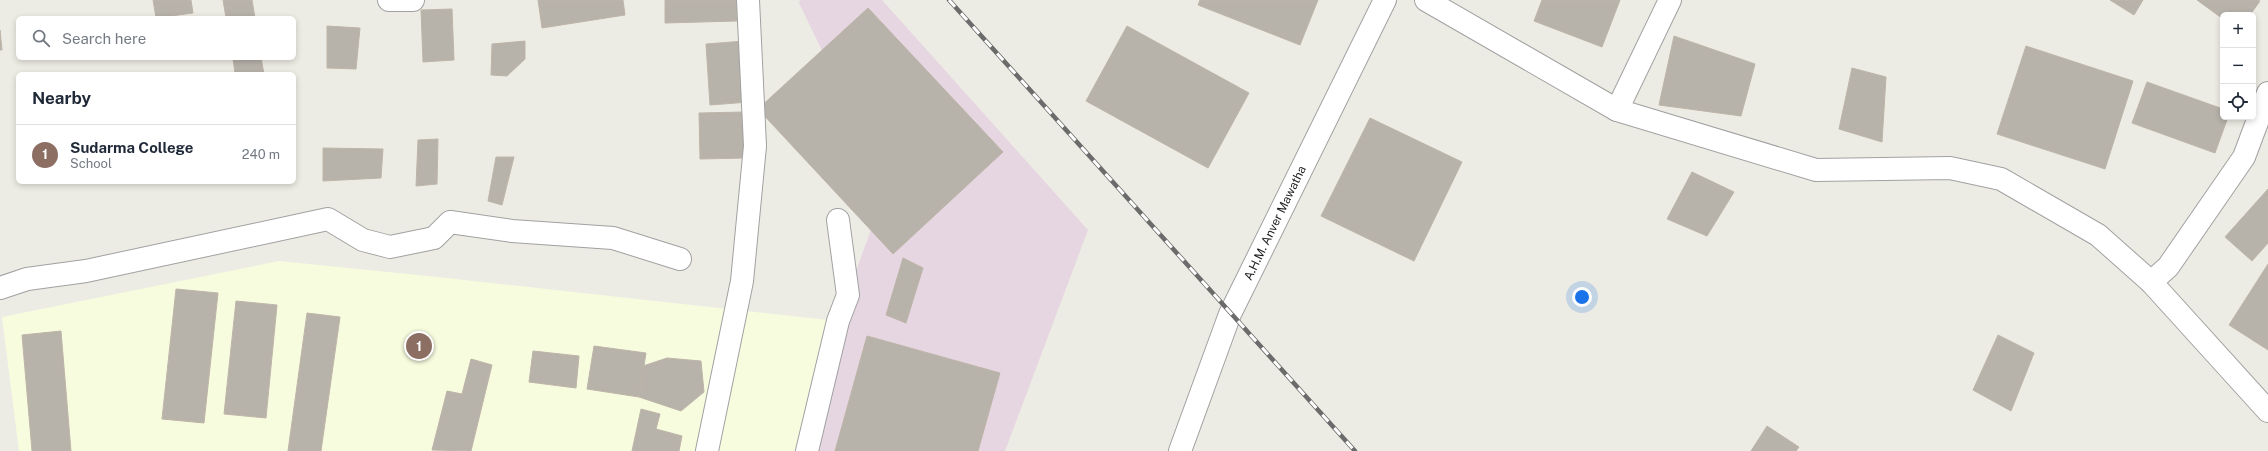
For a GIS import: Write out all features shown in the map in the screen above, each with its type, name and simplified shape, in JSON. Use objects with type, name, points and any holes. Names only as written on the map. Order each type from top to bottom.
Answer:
[{"type":"street","points":[[389,0],[406,2],[413,0]]},
{"type":"street","points":[[707,451],[742,281],[755,146],[748,0]]},
{"type":"street","name":"A.H.M. Anver Mawatha","points":[[1180,451],[1230,314],[1385,0]]},
{"type":"street","points":[[1426,0],[1617,110],[1816,170],[1950,168],[2001,180],[2098,236],[2151,282],[2268,411]]},
{"type":"street","points":[[1617,110],[1670,0]]},
{"type":"street","points":[[2151,282],[2168,267],[2244,157],[2268,93]]},
{"type":"street","points":[[0,288],[26,279],[86,271],[328,219],[364,240],[390,247],[434,238],[450,222],[512,231],[613,238],[680,259]]},
{"type":"street","points":[[807,451],[838,321],[848,294],[838,220]]},
{"type":"shaded area","points":[[800,0],[882,0],[1088,230],[1005,451],[807,451],[838,321],[887,185],[799,3]]},
{"type":"shaded area","points":[[279,261],[838,321],[807,451],[19,451],[2,317]]},
{"type":"building","points":[[153,0],[191,0],[193,13],[171,16],[156,16]]},
{"type":"building","points":[[223,0],[252,0],[255,16],[226,16]]},
{"type":"building","points":[[538,0],[623,0],[625,15],[542,28]]},
{"type":"building","points":[[665,0],[736,0],[737,21],[665,23]]},
{"type":"building","points":[[1200,0],[1318,0],[1300,45],[1198,5]]},
{"type":"building","points":[[1542,0],[1620,0],[1602,47],[1534,21]]},
{"type":"building","points":[[2110,0],[2143,0],[2134,15]]},
{"type":"building","points":[[2197,0],[2260,1],[2252,12],[2220,12],[2220,17]]},
{"type":"building","points":[[868,8],[1003,152],[893,254],[758,109]]},
{"type":"building","points":[[452,9],[454,60],[423,62],[421,10]]},
{"type":"building","points":[[327,26],[360,28],[356,69],[327,68]]},
{"type":"building","points":[[1127,26],[1249,93],[1208,168],[1086,101]]},
{"type":"building","points":[[0,30],[2,50],[0,50]]},
{"type":"building","points":[[1674,36],[1755,64],[1741,116],[1659,105]]},
{"type":"building","points":[[525,41],[525,59],[507,76],[491,75],[492,44]]},
{"type":"building","points":[[745,41],[749,102],[710,105],[706,44]]},
{"type":"building","points":[[2026,46],[2133,81],[2105,169],[1997,134]]},
{"type":"building","points":[[233,60],[261,60],[264,72],[235,72]]},
{"type":"building","points":[[1852,68],[1886,77],[1882,142],[1839,129]]},
{"type":"building","points":[[2147,82],[2220,108],[2220,120],[2227,120],[2215,153],[2132,123]]},
{"type":"building","points":[[744,112],[745,158],[700,159],[699,113]]},
{"type":"building","points":[[1370,118],[1462,162],[1414,261],[1321,216]]},
{"type":"building","points":[[438,139],[437,184],[416,186],[418,140]]},
{"type":"building","points":[[323,148],[383,149],[381,178],[323,181]]},
{"type":"building","points":[[496,157],[514,157],[502,205],[488,201]]},
{"type":"building","points":[[1692,172],[1734,192],[1707,236],[1667,219]]},
{"type":"building","points":[[2268,189],[2268,243],[2252,261],[2225,237]]},
{"type":"building","points":[[903,258],[923,268],[906,323],[886,315]]},
{"type":"building","points":[[2268,264],[2268,350],[2229,325]]},
{"type":"building","points":[[176,289],[218,293],[204,423],[162,419]]},
{"type":"building","points":[[236,301],[277,305],[266,418],[224,414]]},
{"type":"building","points":[[307,313],[340,317],[321,451],[288,451]]},
{"type":"building","points":[[61,331],[71,451],[32,451],[22,335]]},
{"type":"building","points":[[1998,335],[2034,353],[2011,411],[1973,390]]},
{"type":"building","points":[[867,336],[1000,373],[978,451],[835,451]]},
{"type":"building","points":[[594,346],[646,353],[639,397],[587,389]]},
{"type":"building","points":[[533,351],[579,356],[576,388],[529,382]]},
{"type":"building","points":[[667,358],[701,361],[704,392],[681,411],[639,397],[643,366]]},
{"type":"building","points":[[471,359],[492,365],[471,451],[432,450],[447,391],[462,394]]},
{"type":"building","points":[[641,409],[660,414],[656,429],[682,436],[679,451],[632,451]]},
{"type":"building","points":[[1767,426],[1799,447],[1796,451],[1751,451]]},
{"type":"railway","points":[[949,0],[1355,451]]},
{"type":"place","name":"Sudarma College","points":[[419,346]]}]
